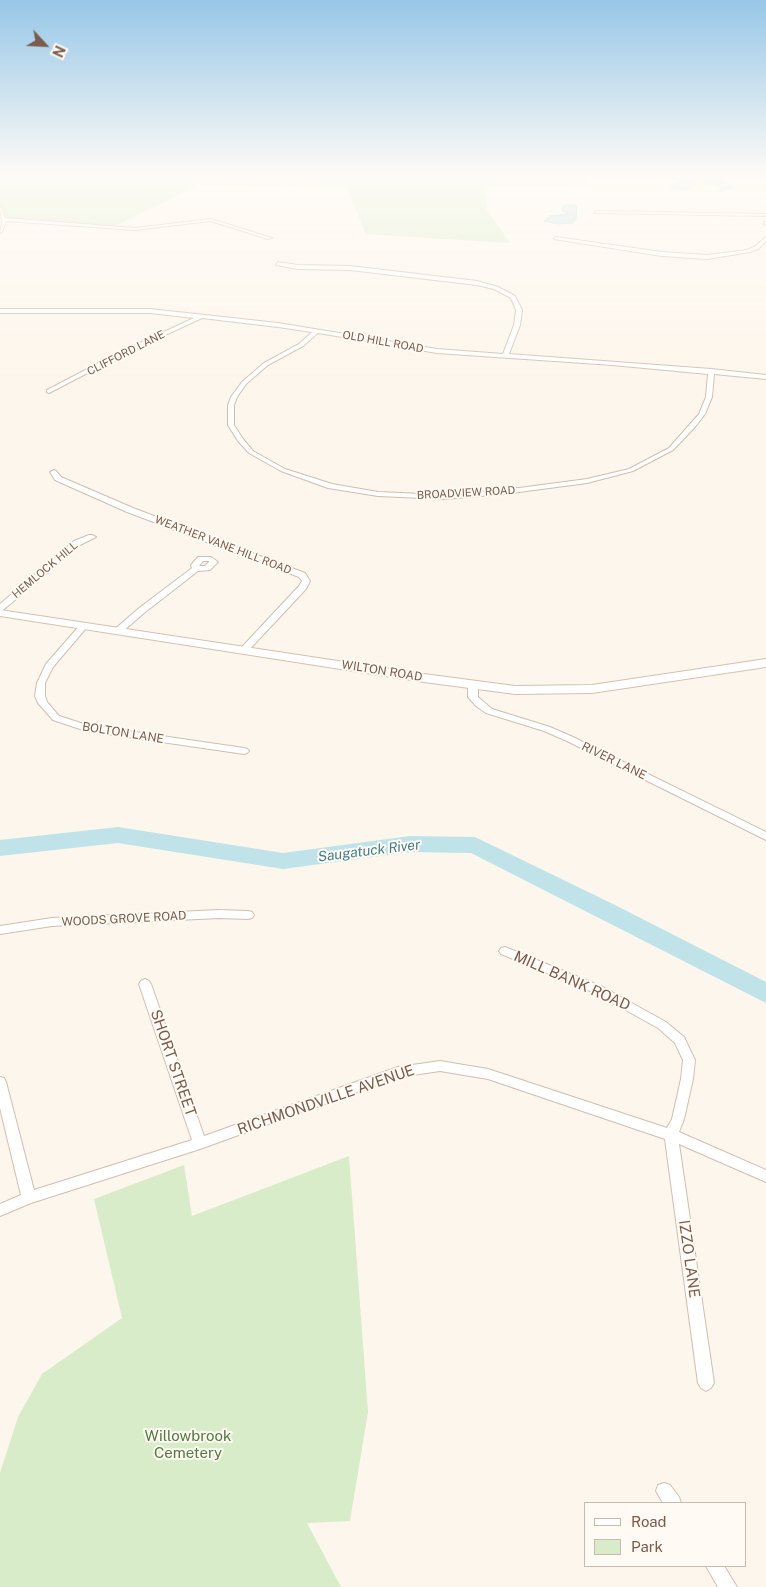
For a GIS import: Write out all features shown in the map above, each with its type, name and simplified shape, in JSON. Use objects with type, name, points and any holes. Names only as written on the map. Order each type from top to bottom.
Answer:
[{"type":"main road","name":"WILTON ROAD","points":[[0,613],[473,685],[534,691],[576,690],[766,663]]},
{"type":"street","points":[[629,249],[662,254],[713,257],[754,249]]},
{"type":"street","points":[[278,264],[298,267],[348,268],[477,283],[496,288],[513,297],[520,317],[505,356]]},
{"type":"street","name":"OLD HILL ROAD","points":[[0,311],[118,310],[202,316],[317,331],[417,349],[597,361],[766,377]]},
{"type":"street","name":"CLIFFORD LANE","points":[[49,391],[134,347],[202,316]]},
{"type":"street","name":"BROADVIEW ROAD","points":[[317,331],[301,345],[266,364],[244,383],[231,405],[231,425],[240,440],[251,452],[283,470],[331,486],[378,494],[445,497],[504,492],[592,480],[631,470],[671,449],[693,426],[702,414],[709,397],[711,372]]},
{"type":"street","name":"WEATHER VANE HILL ROAD","points":[[54,472],[58,478],[130,510],[302,575],[306,581],[303,587],[244,650]]},
{"type":"street","name":"HEMLOCK HILL","points":[[0,608],[77,543],[92,537]]},
{"type":"street","points":[[118,631],[196,569]]},
{"type":"street","name":"BOLTON LANE","points":[[84,626],[49,666],[41,683],[40,696],[43,703],[56,718],[86,728],[244,751]]},
{"type":"street","name":"RIVER LANE","points":[[473,685],[473,697],[479,704],[490,711],[547,729],[570,739],[766,836]]},
{"type":"street","name":"WOODS GROVE ROAD","points":[[0,930],[52,922],[219,914],[248,915]]},
{"type":"street","name":"MILL BANK ROAD","points":[[505,951],[599,990],[662,1025],[680,1040],[689,1060],[687,1079],[678,1119],[671,1135]]},
{"type":"street","name":"SHORT STREET","points":[[145,984],[200,1143]]},
{"type":"street","name":"RICHMONDVILLE AVENUE","points":[[0,1210],[29,1198],[200,1143],[398,1072],[440,1066],[488,1074],[582,1104],[671,1135],[766,1176]]},
{"type":"street","points":[[0,1082],[29,1198]]},
{"type":"street","name":"IZZO LANE","points":[[671,1135],[706,1383]]},
{"type":"street","points":[[715,1567],[728,1587]]},
{"type":"green space","name":"Willowbrook Cemetery","points":[[349,1156],[368,1412],[350,1521],[307,1523],[341,1587],[0,1587],[0,1473],[18,1417],[42,1374],[122,1318],[94,1199],[184,1165],[192,1216]]},
{"type":"waterway","name":"Saugatuck River","points":[[0,848],[118,835],[283,861],[410,844],[475,845],[766,993]]}]
